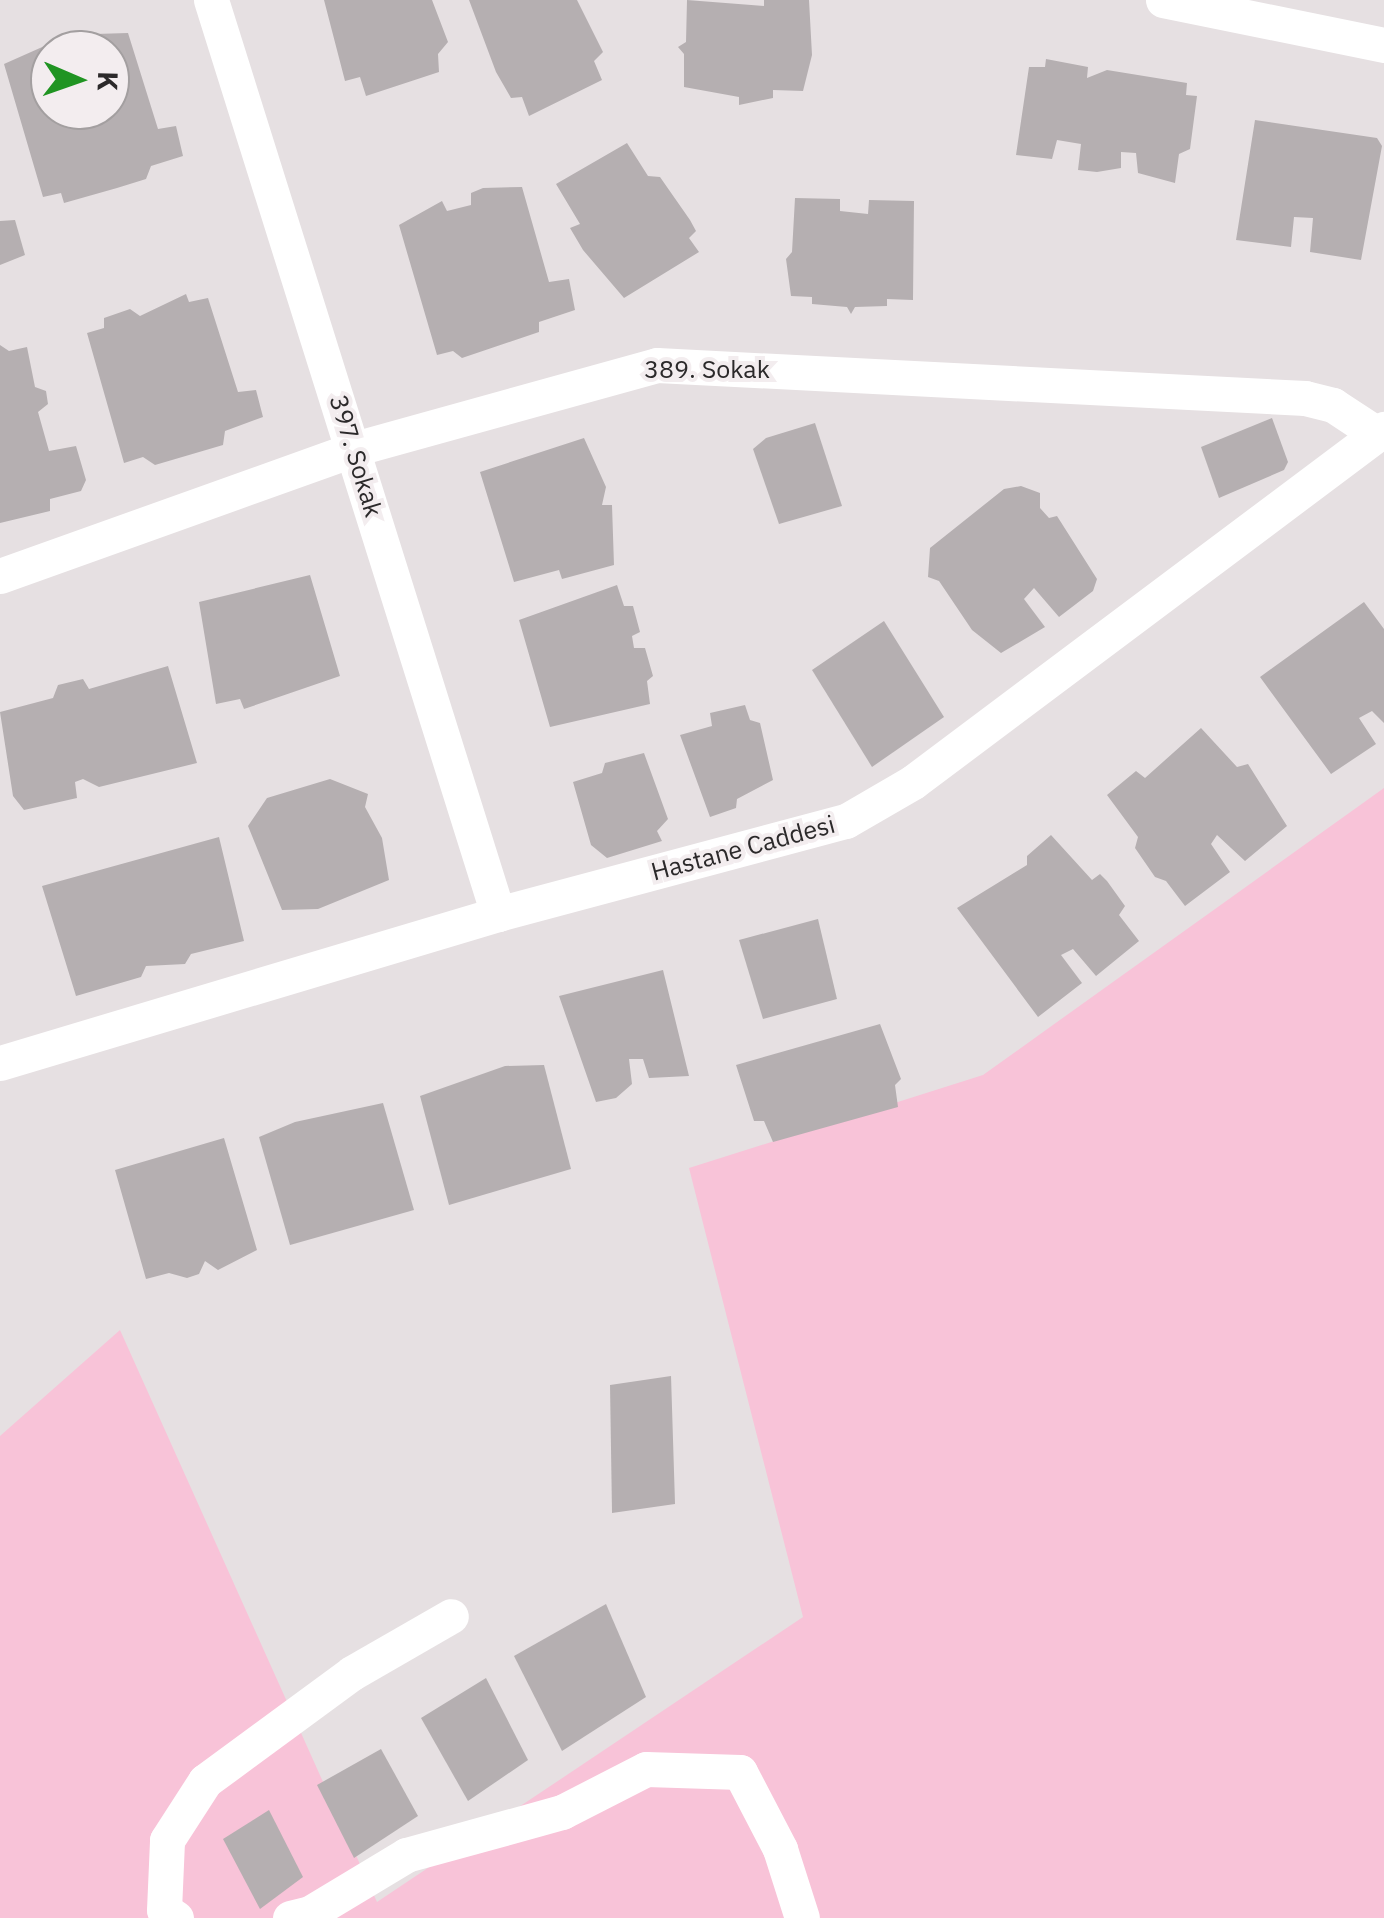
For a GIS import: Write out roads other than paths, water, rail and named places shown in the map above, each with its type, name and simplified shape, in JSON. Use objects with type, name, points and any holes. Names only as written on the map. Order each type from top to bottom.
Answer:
[{"type":"street","name":"397. Sokak","points":[[211,0],[498,914]]},
{"type":"street","points":[[1163,0],[1384,45]]},
{"type":"street","name":"389. Sokak","points":[[0,576],[354,449],[619,371],[676,364],[1305,398],[1333,405],[1380,432]]},
{"type":"street","name":"Hastane Caddesi","points":[[0,1060],[874,808],[1380,432]]},
{"type":"street","points":[[176,1918],[164,1910],[167,1840],[205,1781],[352,1673],[451,1616]]},
{"type":"street","points":[[290,1918],[310,1913],[406,1854],[562,1812],[646,1769],[740,1772],[780,1849],[802,1918]]}]
